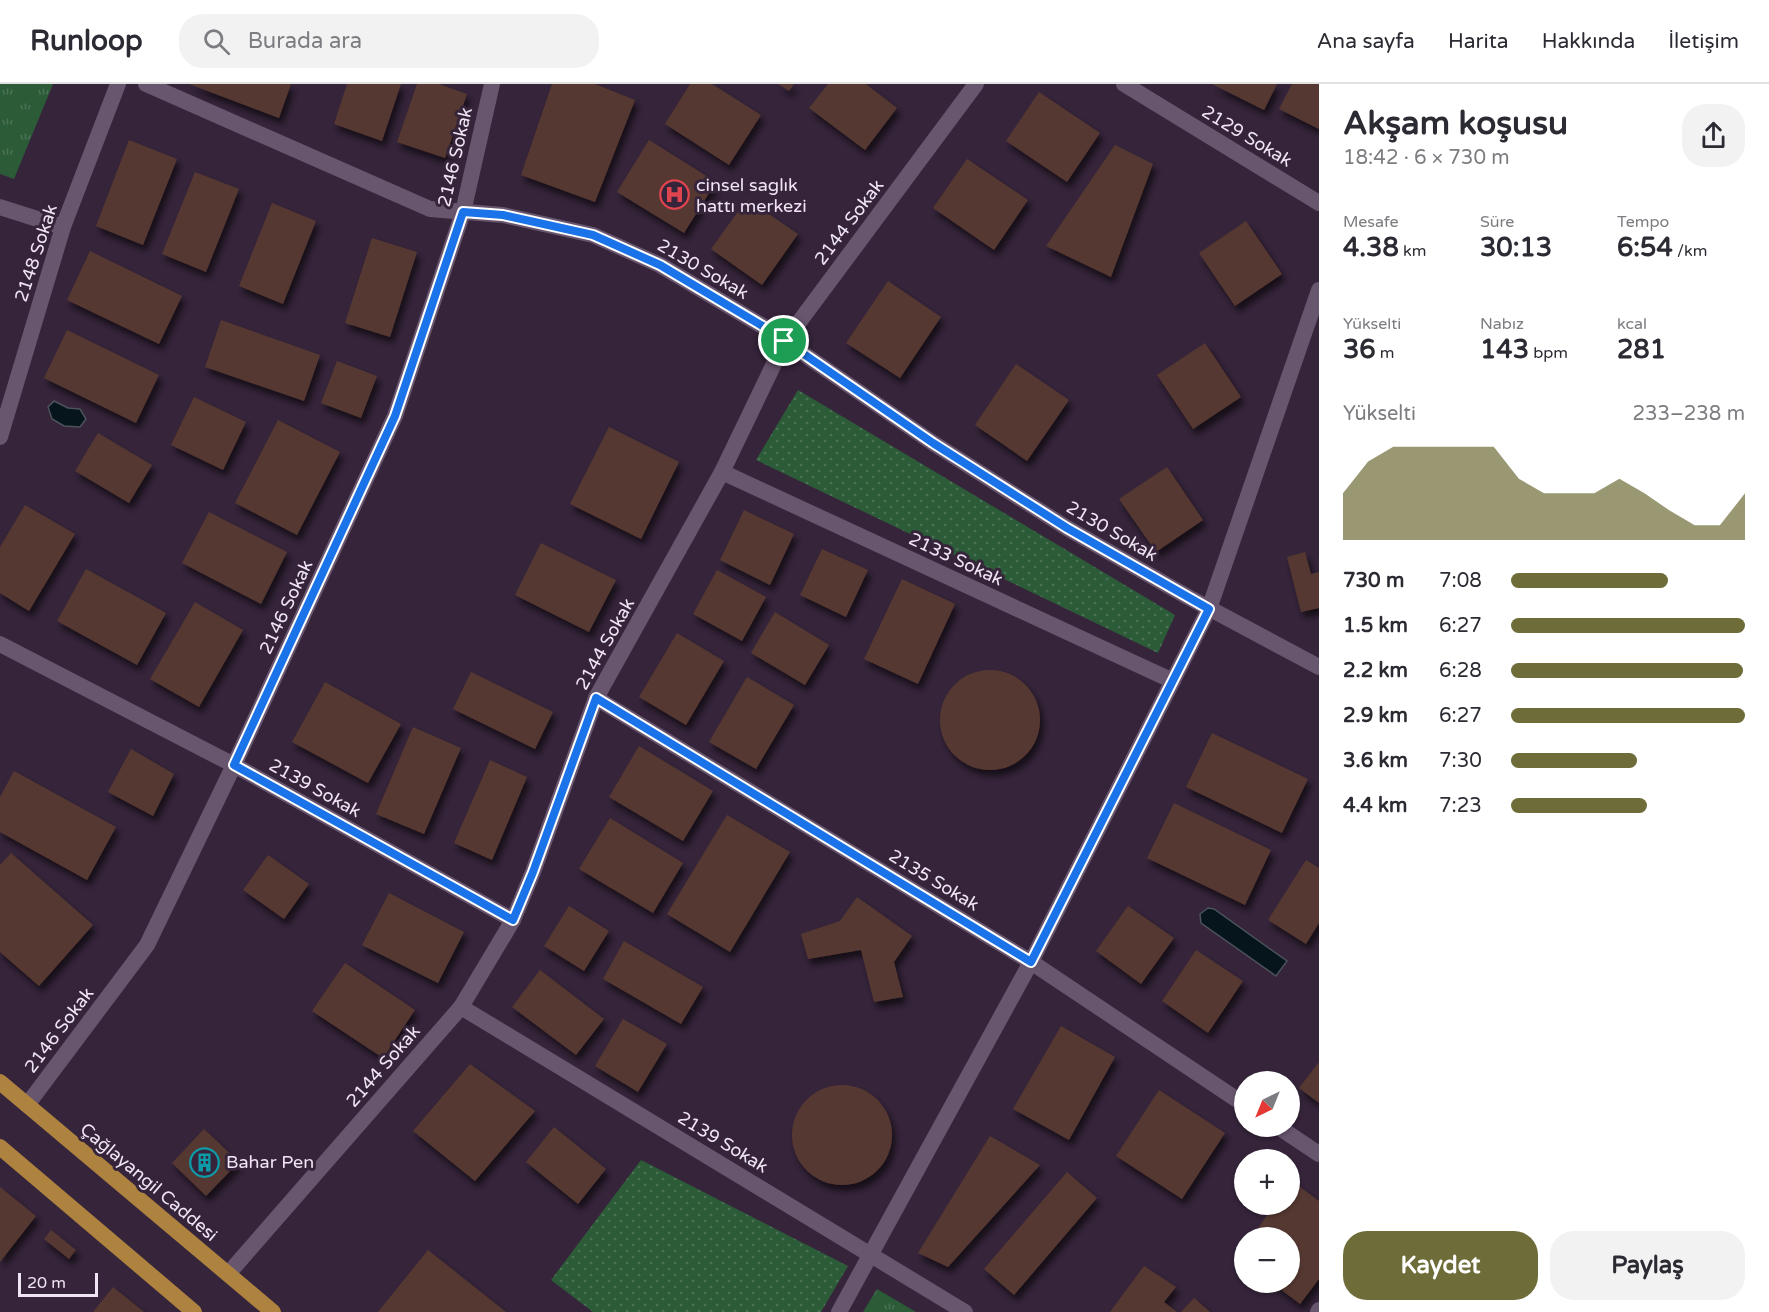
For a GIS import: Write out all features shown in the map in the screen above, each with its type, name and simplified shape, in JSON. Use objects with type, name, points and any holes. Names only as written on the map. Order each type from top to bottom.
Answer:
[{"type":"main road","name":"Çağlayangil Caddesi","points":[[0,1082],[273,1312]]},
{"type":"main road","points":[[0,1147],[194,1312]]},
{"type":"street","name":"2148 Sokak","points":[[0,437],[63,228],[118,84]]},
{"type":"street","name":"2130 Sokak","points":[[146,84],[429,209],[503,215],[593,235],[660,265],[784,341],[952,455],[1067,528],[1209,609],[1319,667]]},
{"type":"street","name":"2146 Sokak","points":[[27,1105],[147,945],[234,765],[395,416],[463,212],[492,84]]},
{"type":"street","name":"2144 Sokak","points":[[228,1274],[461,1006],[513,920],[533,872],[596,698],[722,472],[784,341],[976,84]]},
{"type":"street","name":"2129 Sokak","points":[[1124,84],[1319,203]]},
{"type":"street","points":[[0,207],[63,228]]},
{"type":"street","points":[[839,1312],[1031,962],[1209,609],[1319,290]]},
{"type":"street","name":"2133 Sokak","points":[[722,472],[1173,681]]},
{"type":"street","name":"2139 Sokak","points":[[0,644],[234,765],[513,920]]},
{"type":"street","name":"2135 Sokak","points":[[596,698],[1031,962],[1234,1098]]},
{"type":"street","name":"2139 Sokak","points":[[461,1006],[965,1312]]},
{"type":"street","points":[[1294,1137],[1319,1154]]},
{"type":"green space","points":[[0,84],[53,84],[14,179],[0,174]]},
{"type":"green space","points":[[798,390],[1175,615],[1158,653],[756,460]]},
{"type":"green space","points":[[641,1160],[848,1266],[821,1312],[593,1312],[551,1280]]},
{"type":"green space","points":[[877,1289],[916,1312],[863,1312]]},
{"type":"shaded area","points":[[54,401],[68,408],[80,409],[86,419],[80,427],[64,426],[52,419],[48,407]]},
{"type":"shaded area","points":[[1208,908],[1214,909],[1287,961],[1276,976],[1201,923],[1200,914]]},
{"type":"building","points":[[189,84],[291,84],[279,118]]},
{"type":"building","points":[[347,84],[401,84],[382,141],[334,124]]},
{"type":"building","points":[[417,84],[439,84],[467,94],[445,158],[397,142]]},
{"type":"building","points":[[552,84],[595,84],[635,100],[595,202],[521,175]]},
{"type":"building","points":[[690,84],[712,84],[761,115],[729,165],[665,124]]},
{"type":"building","points":[[778,84],[794,84],[789,91]]},
{"type":"building","points":[[828,84],[866,84],[897,108],[865,150],[809,108]]},
{"type":"building","points":[[1212,84],[1277,84],[1264,110]]},
{"type":"building","points":[[1292,84],[1319,84],[1319,129],[1279,109]]},
{"type":"building","points":[[1039,92],[1100,133],[1067,182],[1006,141]]},
{"type":"building","points":[[129,140],[177,159],[143,245],[96,226]]},
{"type":"building","points":[[649,140],[716,182],[684,233],[617,192]]},
{"type":"building","points":[[1115,145],[1153,164],[1111,277],[1046,246]]},
{"type":"building","points":[[967,159],[1028,200],[994,250],[933,208]]},
{"type":"building","points":[[195,172],[239,189],[206,272],[162,254]]},
{"type":"building","points":[[747,199],[798,234],[762,285],[711,249]]},
{"type":"building","points":[[272,203],[316,221],[283,304],[239,286]]},
{"type":"building","points":[[1246,221],[1282,274],[1235,306],[1199,253]]},
{"type":"building","points":[[372,238],[417,252],[390,337],[345,323]]},
{"type":"building","points":[[90,251],[182,296],[159,344],[67,300]]},
{"type":"building","points":[[888,281],[941,317],[900,378],[846,343]]},
{"type":"building","points":[[221,320],[320,355],[304,401],[205,367]]},
{"type":"building","points":[[67,330],[159,375],[136,423],[44,378]]},
{"type":"building","points":[[1205,343],[1241,397],[1193,429],[1157,375]]},
{"type":"building","points":[[337,361],[377,376],[361,418],[321,403]]},
{"type":"building","points":[[1016,364],[1069,400],[1027,461],[975,425]]},
{"type":"building","points":[[194,397],[246,422],[223,470],[171,445]]},
{"type":"building","points":[[278,420],[340,452],[297,535],[235,503]]},
{"type":"building","points":[[609,427],[679,462],[641,539],[570,504]]},
{"type":"building","points":[[98,433],[152,465],[129,503],[75,471]]},
{"type":"building","points":[[1167,467],[1203,520],[1156,552],[1119,499]]},
{"type":"building","points":[[25,505],[75,534],[29,611],[0,593],[0,547]]},
{"type":"building","points":[[744,510],[794,534],[770,585],[720,560]]},
{"type":"building","points":[[209,512],[287,552],[261,604],[182,563]]},
{"type":"building","points":[[541,543],[616,580],[589,632],[515,595]]},
{"type":"building","points":[[822,549],[868,570],[846,617],[800,595]]},
{"type":"building","points":[[1305,552],[1311,574],[1319,572],[1319,608],[1301,612],[1287,557]]},
{"type":"building","points":[[86,569],[166,613],[137,665],[57,621]]},
{"type":"building","points":[[717,570],[766,597],[742,641],[693,614]]},
{"type":"building","points":[[902,579],[955,604],[918,684],[864,659]]},
{"type":"building","points":[[195,602],[243,630],[199,707],[150,679]]},
{"type":"building","points":[[775,612],[829,645],[805,685],[751,653]]},
{"type":"building","points":[[677,633],[724,661],[686,725],[639,697]]},
{"type":"building","points":[[990,670],[1018,678],[1032,692],[1040,720],[1032,748],[1018,762],[990,770],[962,762],[948,748],[940,720],[948,692],[962,678]]},
{"type":"building","points":[[471,672],[553,712],[535,749],[453,709]]},
{"type":"building","points":[[747,677],[794,705],[756,769],[709,742]]},
{"type":"building","points":[[325,682],[401,724],[368,783],[292,742]]},
{"type":"building","points":[[413,727],[461,748],[424,834],[376,814]]},
{"type":"building","points":[[1212,733],[1308,779],[1282,833],[1186,787]]},
{"type":"building","points":[[639,746],[713,791],[683,841],[609,797]]},
{"type":"building","points":[[131,749],[174,774],[153,816],[108,792]]},
{"type":"building","points":[[490,760],[527,777],[492,860],[454,843]]},
{"type":"building","points":[[14,771],[116,827],[87,880],[0,832],[0,797]]},
{"type":"building","points":[[1174,803],[1271,850],[1245,905],[1147,858]]},
{"type":"building","points":[[727,815],[790,852],[730,952],[667,914]]},
{"type":"building","points":[[610,818],[683,863],[653,913],[579,869]]},
{"type":"building","points":[[11,853],[93,925],[39,986],[0,952],[0,865]]},
{"type":"building","points":[[268,855],[309,884],[284,919],[243,890]]},
{"type":"building","points":[[1306,860],[1319,868],[1319,923],[1306,944],[1268,920]]},
{"type":"building","points":[[389,893],[464,932],[438,983],[362,945]]},
{"type":"building","points":[[857,897],[912,936],[894,962],[903,997],[874,1002],[861,950],[808,959],[801,934],[840,921]]},
{"type":"building","points":[[569,906],[609,931],[584,971],[544,946]]},
{"type":"building","points":[[1128,906],[1174,938],[1141,984],[1096,951]]},
{"type":"building","points":[[624,941],[703,987],[681,1024],[603,979]]},
{"type":"building","points":[[1196,950],[1243,981],[1208,1033],[1162,1001]]},
{"type":"building","points":[[345,963],[415,1010],[383,1058],[312,1011]]},
{"type":"building","points":[[540,970],[604,1019],[576,1055],[512,1007]]},
{"type":"building","points":[[623,1019],[667,1044],[638,1092],[595,1066]]},
{"type":"building","points":[[1061,1026],[1115,1057],[1069,1140],[1013,1109]]},
{"type":"building","points":[[1319,1062],[1319,1103],[1300,1087]]},
{"type":"building","points":[[470,1064],[535,1111],[475,1181],[413,1131]]},
{"type":"building","points":[[842,1085],[870,1093],[884,1107],[892,1135],[884,1163],[870,1177],[842,1185],[814,1177],[800,1163],[792,1135],[800,1107],[814,1093]]},
{"type":"building","points":[[1159,1090],[1225,1133],[1182,1199],[1116,1156]]},
{"type":"building","points":[[554,1127],[606,1169],[578,1204],[526,1162]]},
{"type":"building","name":"Bahar Pen","points":[[204,1129],[239,1162],[206,1196],[172,1163]]},
{"type":"building","points":[[990,1136],[1040,1165],[948,1267],[918,1253]]},
{"type":"building","points":[[1067,1172],[1097,1198],[1014,1295],[984,1269]]},
{"type":"building","points":[[0,1187],[36,1216],[0,1262]]},
{"type":"building","points":[[1300,1187],[1319,1201],[1319,1279],[1300,1304],[1286,1293],[1300,1293],[1300,1227],[1259,1227],[1267,1215],[1300,1215]]},
{"type":"building","points":[[51,1230],[76,1250],[69,1259],[44,1239]]},
{"type":"building","points":[[428,1250],[506,1312],[378,1312]]},
{"type":"building","points":[[1144,1266],[1176,1287],[1164,1302],[1177,1312],[1110,1312]]},
{"type":"building","points":[[113,1287],[144,1312],[93,1312]]},
{"type":"building","points":[[1194,1298],[1210,1312],[1181,1312]]},
{"type":"place","name":"cinsel saglık hattı merkezi","points":[[675,195]]},
{"type":"place","name":"Bahar Pen","points":[[205,1162]]},
{"type":"route","points":[[463,212],[503,215],[593,235],[660,265],[784,341],[933,443],[1067,528],[1209,609],[1031,962],[596,698],[533,872],[513,920],[234,765],[395,416],[463,212]]}]
